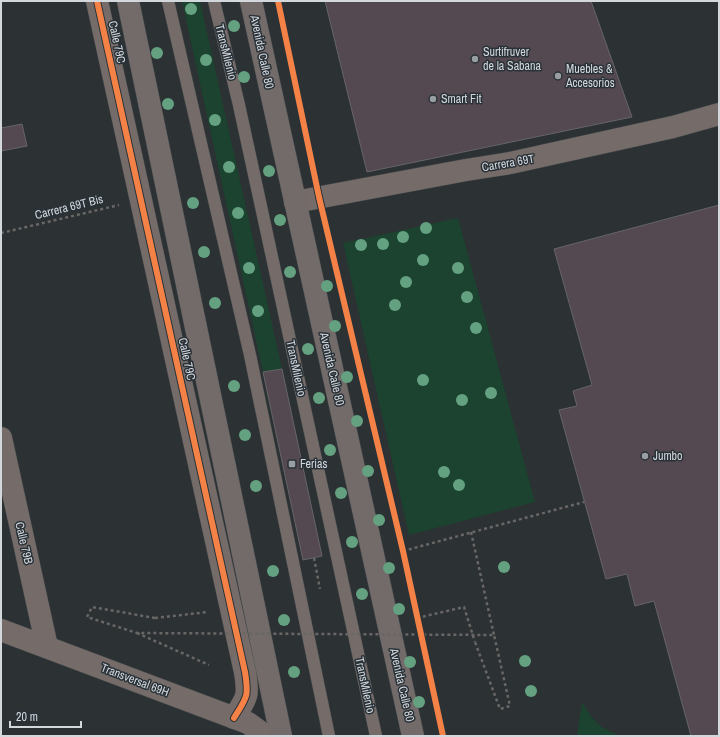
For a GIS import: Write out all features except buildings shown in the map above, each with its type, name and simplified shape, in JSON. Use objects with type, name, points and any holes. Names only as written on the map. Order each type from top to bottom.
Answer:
[{"type":"highway","points":[[128,1],[281,736]]},
{"type":"highway","name":"Avenida Calle 80","points":[[251,1],[413,736]]},
{"type":"street","name":"Calle 79C","points":[[97,1],[248,687],[245,700],[234,718]]},
{"type":"street","name":"Carrera 69T","points":[[295,202],[466,170],[510,164],[673,127],[719,114]]},
{"type":"street","name":"Calle 79B","points":[[1,438],[47,647]]},
{"type":"street","name":"Transversal 69H","points":[[1,630],[248,723],[266,736]]},
{"type":"lane","points":[[168,1],[250,355],[329,736]]},
{"type":"lane","name":"TransMilenio","points":[[214,1],[240,105],[376,736]]},
{"type":"path","points":[[402,551],[584,502]]},
{"type":"path","points":[[417,618],[464,607],[475,642],[500,709],[510,706],[471,532]]},
{"type":"path","points":[[401,543],[404,558]]},
{"type":"path","points":[[314,558],[320,589]]},
{"type":"path","points":[[315,590],[326,588]]},
{"type":"path","points":[[209,665],[137,633],[87,618],[92,607],[155,618],[230,609]]},
{"type":"path","points":[[415,610],[422,641]]},
{"type":"path","points":[[137,633],[494,635]]},
{"type":"path","points":[[335,633],[337,640]]},
{"type":"path","points":[[325,634],[327,641]]},
{"type":"green space","points":[[182,1],[200,1],[282,369],[263,372]]},
{"type":"green space","points":[[458,218],[535,502],[409,535],[343,243]]},
{"type":"green space","points":[[582,702],[598,724],[608,731],[622,736],[577,736]]},
{"type":"cycle path","points":[[97,1],[245,672],[247,692],[244,701],[234,718]]},
{"type":"cycle path","points":[[278,1],[319,197],[403,551],[443,736]]},
{"type":"place","name":"Surtifruver de la Sabana","points":[[475,59]]},
{"type":"place","name":"Muebles & Accesorios","points":[[558,76]]},
{"type":"place","name":"Smart Fit","points":[[433,99]]},
{"type":"place","name":"Jumbo","points":[[645,456]]},
{"type":"place","name":"Ferias","points":[[292,464]]}]
